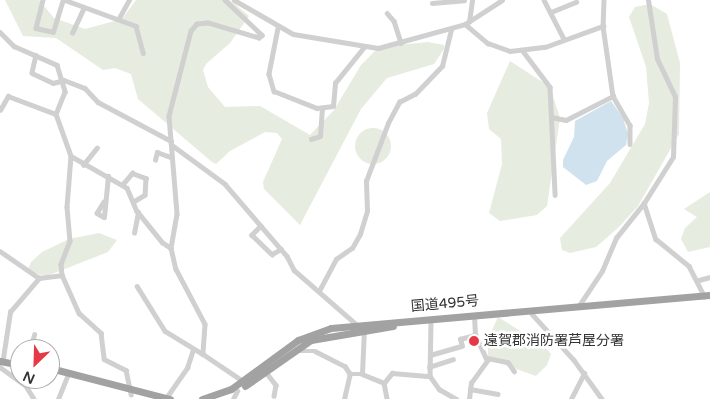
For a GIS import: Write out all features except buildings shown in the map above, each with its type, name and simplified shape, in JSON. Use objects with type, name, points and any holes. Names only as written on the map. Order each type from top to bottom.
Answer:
[{"type":"highway","name":"国道495号","points":[[219,399],[237,391],[298,340],[315,332],[356,325],[708,297]]},
{"type":"highway","name":"国道495号","points":[[202,399],[218,396],[245,383],[293,350],[324,335],[431,321],[532,314],[708,297]]},
{"type":"highway","points":[[60,371],[151,399]]},
{"type":"highway","points":[[60,375],[170,399]]},
{"type":"street","points":[[43,0],[36,28],[54,32],[64,0],[83,9],[119,18],[136,26],[143,53]]},
{"type":"street","points":[[119,18],[129,0]]},
{"type":"street","points":[[203,354],[205,324],[176,269],[171,248],[177,214],[169,116],[194,27],[208,22],[259,38],[262,35],[225,0]]},
{"type":"street","points":[[234,0],[278,28],[364,47],[401,42],[451,29],[467,23],[502,0]]},
{"type":"street","points":[[432,3],[464,0]]},
{"type":"street","points":[[467,23],[472,0]]},
{"type":"street","points":[[551,0],[546,2],[564,38]]},
{"type":"street","points":[[604,0],[604,26],[613,96],[630,125],[630,144]]},
{"type":"street","points":[[578,307],[602,271],[616,238],[644,204],[673,157],[676,140],[675,97],[657,58],[648,0]]},
{"type":"street","points":[[550,12],[576,2]]},
{"type":"street","points":[[72,33],[83,9]]},
{"type":"street","points":[[387,13],[394,21],[401,42]]},
{"type":"street","points":[[467,23],[488,43],[510,51],[523,51],[604,26]]},
{"type":"street","points":[[278,28],[269,74],[274,91],[322,109],[333,106],[335,83],[364,47]]},
{"type":"street","points":[[319,292],[336,259],[352,248],[360,234],[367,211],[366,181],[388,124],[399,102],[416,94],[442,66],[451,29]]},
{"type":"street","points":[[0,32],[14,46],[57,65],[64,80],[65,92],[56,114],[71,156],[67,207],[70,241],[61,264],[62,275],[79,313],[101,333],[104,359],[126,370],[130,391]]},
{"type":"street","points":[[523,51],[550,86],[556,195]]},
{"type":"street","points":[[36,55],[32,73],[53,83],[64,80],[85,88],[98,102],[172,143],[226,184],[281,249],[294,270],[364,330],[362,374]]},
{"type":"street","points":[[0,110],[8,96],[56,114]]},
{"type":"street","points":[[551,117],[566,120],[613,96]]},
{"type":"street","points":[[311,139],[320,136],[322,109]]},
{"type":"street","points":[[83,165],[98,148]]},
{"type":"street","points":[[155,160],[158,152],[171,157]]},
{"type":"street","points":[[71,156],[83,165],[108,176],[122,185],[134,202],[138,212],[162,242],[171,248]]},
{"type":"street","points":[[122,185],[132,173],[146,178],[145,195],[134,202]]},
{"type":"street","points":[[104,202],[108,176]]},
{"type":"street","points":[[644,204],[656,239],[699,280],[708,297]]},
{"type":"street","points":[[134,233],[138,212]]},
{"type":"street","points":[[261,226],[252,235],[272,254],[281,249]]},
{"type":"street","points":[[0,251],[40,278]]},
{"type":"street","points":[[1,359],[10,312],[40,278],[62,275]]},
{"type":"street","points":[[699,280],[710,276]]},
{"type":"street","points":[[137,286],[165,331],[245,383]]},
{"type":"street","points":[[532,314],[584,373],[602,399]]},
{"type":"street","points":[[469,399],[470,389],[486,368],[486,358],[475,334],[474,318]]},
{"type":"street","points":[[431,321],[430,376],[439,389],[456,399]]},
{"type":"street","points":[[430,355],[462,346],[460,339],[475,334]]},
{"type":"street","points":[[33,339],[34,335]]},
{"type":"street","points":[[166,398],[183,376],[193,350]]},
{"type":"street","points":[[293,350],[315,351],[345,366],[350,374],[344,399]]},
{"type":"street","points":[[486,358],[508,362],[514,371]]},
{"type":"street","points":[[429,367],[453,359]]},
{"type":"street","points":[[0,367],[26,386],[34,399]]},
{"type":"street","points":[[265,371],[276,385],[274,396]]},
{"type":"street","points":[[387,399],[384,382],[392,372],[430,376]]},
{"type":"street","points":[[571,399],[584,373]]},
{"type":"street","points":[[350,374],[362,374],[384,382]]},
{"type":"street","points":[[58,399],[67,377]]},
{"type":"street","points":[[470,389],[498,394]]},
{"type":"street","points":[[232,399],[237,391]]},
{"type":"shaded area","points":[[5,0],[39,0],[54,18],[85,29],[122,19],[136,0],[230,0],[249,16],[230,43],[206,64],[203,70],[208,87],[225,107],[260,106],[310,135],[334,110],[361,65],[379,47],[428,42],[444,45],[444,49],[434,64],[387,78],[361,109],[300,225],[264,189],[263,182],[282,139],[277,133],[265,132],[230,151],[216,164],[138,99],[131,74],[115,68],[103,70],[56,38],[23,36]]},
{"type":"shaded area","points":[[650,4],[667,14],[680,63],[679,134],[638,206],[619,227],[596,247],[570,253],[562,250],[560,238],[610,183],[645,124],[649,103],[646,67],[629,17],[635,7]]},
{"type":"shaded area","points":[[510,61],[550,87],[560,118],[547,206],[537,215],[500,221],[489,213],[502,164],[501,139],[489,129],[487,113]]},
{"type":"shaded area","points":[[373,128],[380,129],[386,133],[390,139],[390,153],[386,159],[380,163],[373,164],[366,163],[360,159],[356,153],[355,146],[356,139],[360,133],[366,129]]},
{"type":"shaded area","points":[[710,192],[710,247],[688,252],[681,239],[685,228],[697,217],[684,209]]},
{"type":"shaded area","points":[[99,233],[117,240],[108,252],[47,276],[27,272],[31,262],[42,252],[69,239]]},
{"type":"shaded area","points":[[498,317],[544,346],[551,354],[547,365],[536,376],[488,359],[488,339]]},
{"type":"water","points":[[611,101],[623,118],[628,134],[626,145],[607,161],[597,181],[586,185],[563,167],[563,160],[574,137],[575,121]]},
{"type":"place","name":"遠賀郡消防署芦屋分署","points":[[474,341]]}]
